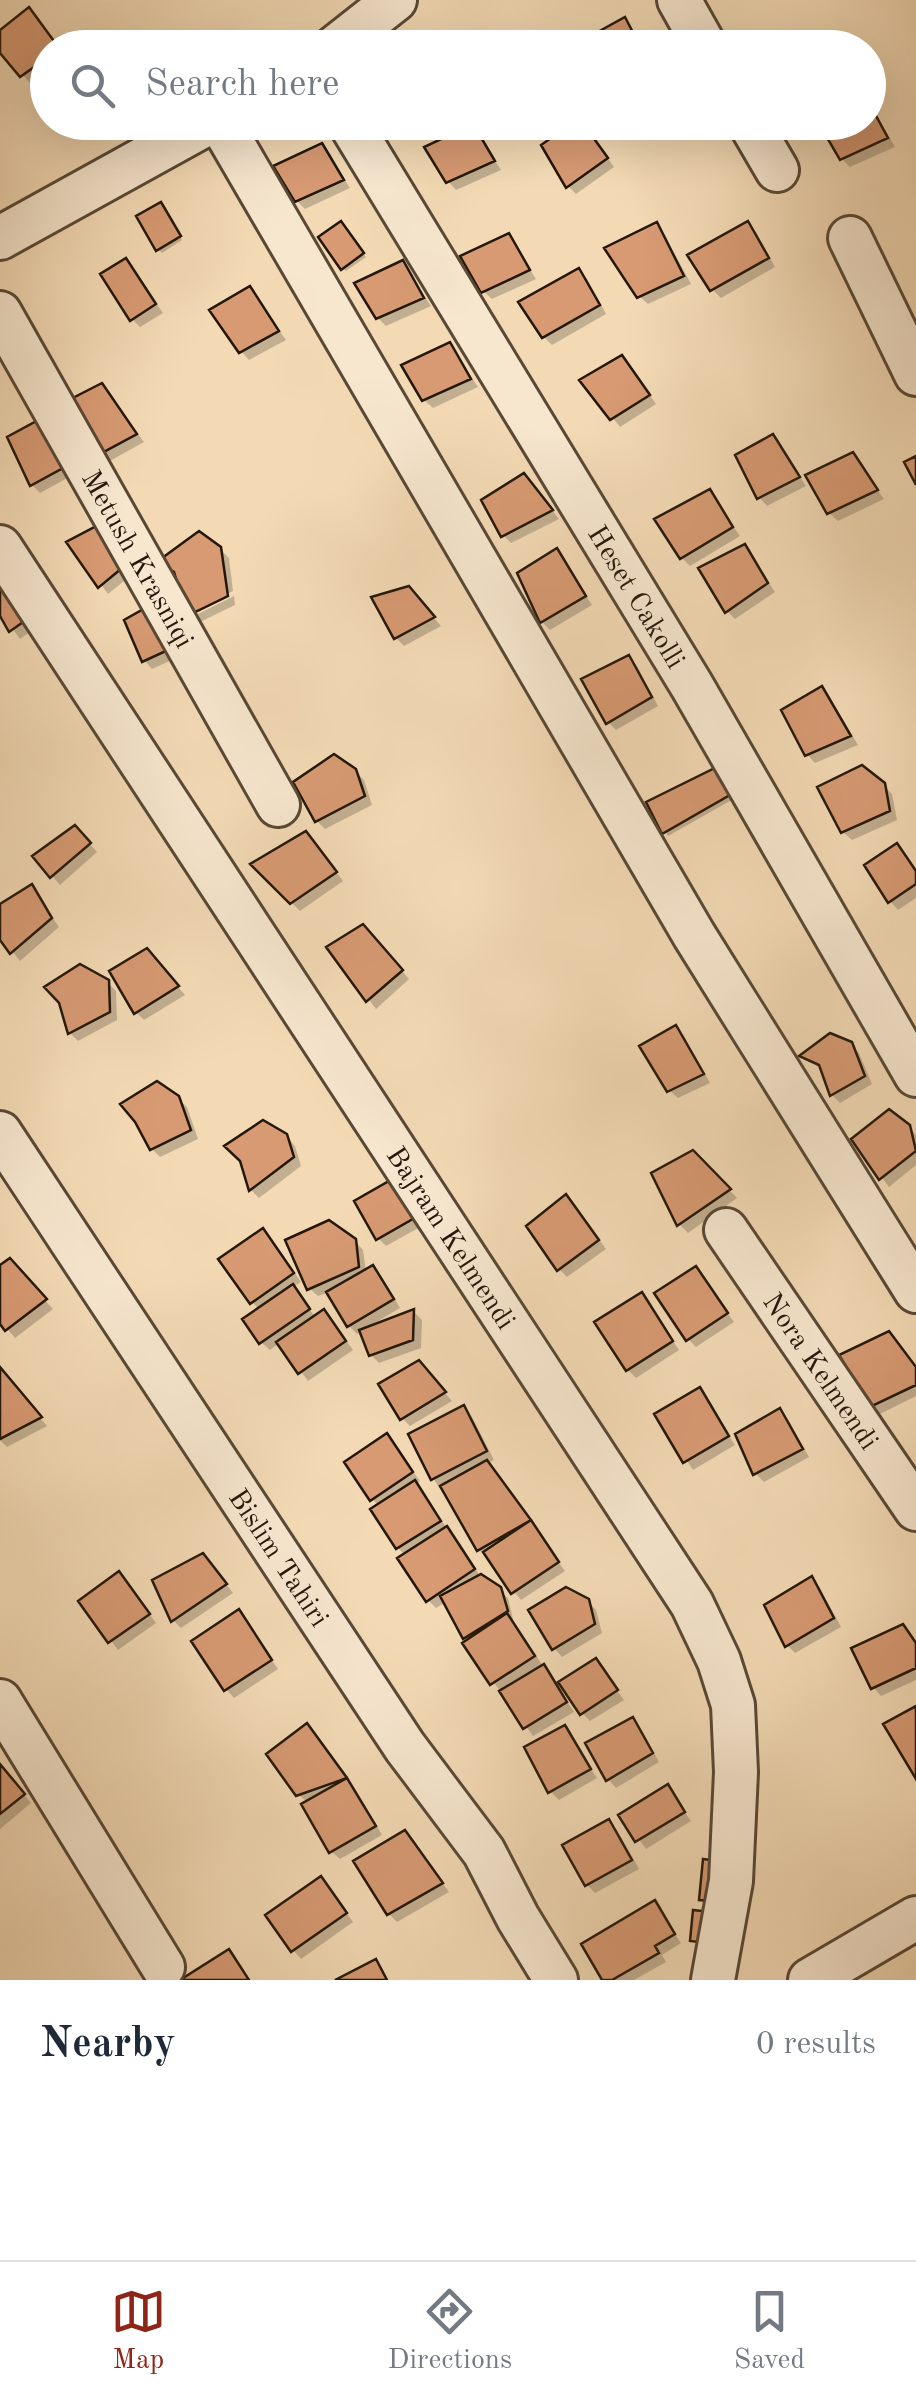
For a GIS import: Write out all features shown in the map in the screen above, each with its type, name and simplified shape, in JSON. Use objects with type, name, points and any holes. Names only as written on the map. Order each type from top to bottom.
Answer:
[{"type":"street","points":[[357,30],[395,0]]},
{"type":"street","points":[[679,0],[696,30]]},
{"type":"street","points":[[0,238],[177,140]]},
{"type":"street","points":[[230,140],[694,935],[916,1291]]},
{"type":"street","name":"Heset Cakolli","points":[[360,140],[692,686],[916,1075]]},
{"type":"street","points":[[760,140],[777,170]]},
{"type":"street","points":[[850,238],[916,374]]},
{"type":"street","name":"Metush Krasniqi","points":[[0,313],[278,805]]},
{"type":"street","name":"Bajram Kelmendi","points":[[0,546],[692,1604],[719,1661],[734,1705],[736,1772],[730,1881],[713,1980]]},
{"type":"street","name":"Bislim Tahiri","points":[[0,1133],[405,1747],[484,1852],[556,1980]]},
{"type":"street","name":"Nora Kelmendi","points":[[726,1230],[916,1510]]},
{"type":"street","points":[[0,1700],[163,1967]]},
{"type":"street","points":[[810,1980],[859,1968],[916,1918]]},
{"type":"building","points":[[29,7],[46,30],[30,30],[30,70],[20,77],[0,53],[0,30]]},
{"type":"building","points":[[625,17],[632,30],[602,30]]},
{"type":"building","points":[[439,140],[483,140],[495,161],[446,183],[424,147]]},
{"type":"building","points":[[548,140],[595,140],[608,158],[566,188],[541,145]]},
{"type":"building","points":[[828,140],[884,140],[840,160]]},
{"type":"building","points":[[322,143],[344,180],[295,202],[273,166]]},
{"type":"building","points":[[161,202],[181,236],[156,251],[136,216]]},
{"type":"building","points":[[341,221],[364,253],[341,270],[318,237]]},
{"type":"building","points":[[748,221],[769,258],[710,291],[687,255]]},
{"type":"building","points":[[657,222],[684,276],[637,298],[604,248]]},
{"type":"building","points":[[509,233],[530,270],[481,293],[460,256]]},
{"type":"building","points":[[126,258],[156,304],[130,321],[100,274]]},
{"type":"building","points":[[403,260],[424,298],[376,319],[354,283]]},
{"type":"building","points":[[579,268],[600,305],[542,338],[518,302]]},
{"type":"building","points":[[250,286],[279,331],[239,353],[209,310]]},
{"type":"building","points":[[450,342],[471,379],[422,401],[401,365]]},
{"type":"building","points":[[622,355],[650,395],[610,420],[579,380]]},
{"type":"building","points":[[102,383],[137,434],[98,455],[65,402]]},
{"type":"building","points":[[44,417],[74,462],[30,486],[7,437]]},
{"type":"building","points":[[773,434],[800,477],[757,499],[735,455]]},
{"type":"building","points":[[853,452],[878,490],[827,514],[805,475]]},
{"type":"building","points":[[916,456],[916,485],[904,462]]},
{"type":"building","points":[[524,473],[553,510],[501,537],[481,500]]},
{"type":"building","points":[[710,489],[733,527],[680,559],[654,519]]},
{"type":"building","points":[[108,520],[133,559],[98,588],[66,542]]},
{"type":"building","points":[[199,531],[221,547],[228,596],[187,616],[174,572],[158,561]]},
{"type":"building","points":[[745,544],[768,583],[725,613],[698,568]]},
{"type":"building","points":[[557,548],[586,596],[540,623],[517,573]]},
{"type":"building","points":[[9,583],[36,613],[9,632],[0,616],[0,590]]},
{"type":"building","points":[[409,586],[435,617],[394,639],[371,597]]},
{"type":"building","points":[[156,602],[179,645],[142,662],[124,620]]},
{"type":"building","points":[[629,655],[652,697],[606,724],[581,679]]},
{"type":"building","points":[[822,686],[851,736],[805,756],[781,710]]},
{"type":"building","points":[[334,754],[356,769],[365,796],[315,822],[293,782]]},
{"type":"building","points":[[725,763],[742,788],[662,834],[646,802]]},
{"type":"building","points":[[862,765],[885,783],[890,811],[841,833],[817,787]]},
{"type":"building","points":[[75,825],[91,843],[50,878],[32,856]]},
{"type":"building","points":[[306,831],[337,872],[290,904],[250,864]]},
{"type":"building","points":[[897,843],[916,871],[916,884],[888,903],[864,865]]},
{"type":"building","points":[[32,884],[52,918],[10,954],[0,940],[0,904]]},
{"type":"building","points":[[363,924],[403,970],[366,1002],[326,947]]},
{"type":"building","points":[[147,948],[179,986],[134,1014],[109,971]]},
{"type":"building","points":[[80,964],[109,980],[110,1012],[68,1034],[59,1003],[44,987]]},
{"type":"building","points":[[676,1025],[704,1074],[667,1092],[639,1046]]},
{"type":"building","points":[[830,1033],[852,1042],[865,1076],[830,1096],[819,1065],[799,1056]]},
{"type":"building","points":[[157,1081],[179,1096],[191,1130],[150,1150],[120,1104]]},
{"type":"building","points":[[889,1109],[910,1125],[916,1151],[879,1180],[851,1139]]},
{"type":"building","points":[[263,1120],[287,1134],[294,1157],[249,1191],[240,1161],[224,1146]]},
{"type":"building","points":[[693,1150],[731,1189],[677,1226],[651,1173]]},
{"type":"building","points":[[403,1173],[425,1212],[376,1240],[354,1201]]},
{"type":"building","points":[[566,1194],[599,1240],[557,1271],[526,1226]]},
{"type":"building","points":[[329,1220],[356,1239],[359,1267],[307,1290],[285,1240]]},
{"type":"building","points":[[263,1228],[294,1273],[250,1304],[218,1259]]},
{"type":"building","points":[[10,1258],[47,1299],[5,1331],[0,1324],[0,1265]]},
{"type":"building","points":[[373,1265],[394,1299],[347,1327],[326,1292]]},
{"type":"building","points":[[696,1266],[728,1313],[686,1341],[654,1293]]},
{"type":"building","points":[[293,1284],[310,1309],[259,1344],[242,1319]]},
{"type":"building","points":[[642,1292],[673,1341],[626,1371],[594,1322]]},
{"type":"building","points":[[324,1309],[346,1341],[298,1374],[276,1342]]},
{"type":"building","points":[[414,1309],[413,1340],[369,1356],[359,1330]]},
{"type":"building","points":[[889,1331],[916,1367],[916,1385],[870,1407],[839,1355]]},
{"type":"building","points":[[419,1360],[446,1392],[400,1420],[378,1384]]},
{"type":"building","points":[[0,1367],[42,1417],[0,1439]]},
{"type":"building","points":[[700,1387],[729,1436],[683,1463],[654,1414]]},
{"type":"building","points":[[464,1405],[487,1451],[431,1480],[408,1434]]},
{"type":"building","points":[[780,1408],[803,1449],[753,1475],[735,1434]]},
{"type":"building","points":[[387,1433],[413,1472],[370,1501],[344,1462]]},
{"type":"building","points":[[487,1460],[531,1520],[477,1551],[440,1486]]},
{"type":"building","points":[[415,1480],[441,1521],[396,1549],[370,1509]]},
{"type":"building","points":[[531,1520],[559,1562],[511,1594],[483,1552]]},
{"type":"building","points":[[447,1526],[475,1569],[426,1602],[397,1558]]},
{"type":"building","points":[[203,1553],[227,1584],[171,1622],[152,1580]]},
{"type":"building","points":[[119,1571],[150,1614],[108,1643],[78,1601]]},
{"type":"building","points":[[481,1574],[501,1587],[508,1611],[463,1639],[440,1596]]},
{"type":"building","points":[[812,1576],[834,1618],[785,1647],[764,1605]]},
{"type":"building","points":[[566,1587],[589,1599],[595,1624],[552,1650],[528,1610]]},
{"type":"building","points":[[239,1609],[272,1660],[224,1691],[191,1641]]},
{"type":"building","points":[[507,1613],[535,1656],[490,1685],[462,1643]]},
{"type":"building","points":[[903,1624],[916,1643],[916,1668],[871,1689],[851,1648]]},
{"type":"building","points":[[596,1658],[618,1690],[580,1715],[558,1682]]},
{"type":"building","points":[[544,1664],[567,1702],[523,1729],[499,1691]]},
{"type":"building","points":[[916,1706],[916,1779],[883,1724]]},
{"type":"building","points":[[633,1717],[653,1753],[606,1781],[585,1743]]},
{"type":"building","points":[[307,1723],[347,1778],[296,1796],[266,1754]]},
{"type":"building","points":[[565,1725],[591,1769],[548,1793],[524,1747]]},
{"type":"building","points":[[0,1764],[25,1794],[0,1814]]},
{"type":"building","points":[[347,1778],[376,1826],[329,1853],[301,1804]]},
{"type":"building","points":[[668,1784],[685,1812],[635,1842],[618,1815]]},
{"type":"building","points":[[609,1819],[632,1860],[585,1886],[562,1845]]},
{"type":"building","points":[[405,1830],[443,1883],[387,1915],[353,1861]]},
{"type":"building","points":[[703,1859],[728,1862],[725,1902],[699,1900]]},
{"type":"building","points":[[321,1876],[347,1913],[291,1952],[265,1915]]},
{"type":"building","points":[[655,1900],[675,1934],[655,1946],[659,1953],[612,1980],[602,1980],[581,1944]]},
{"type":"building","points":[[693,1910],[720,1913],[717,1944],[690,1941]]},
{"type":"building","points":[[229,1949],[249,1980],[180,1980]]},
{"type":"building","points":[[376,1959],[387,1980],[335,1980]]}]
